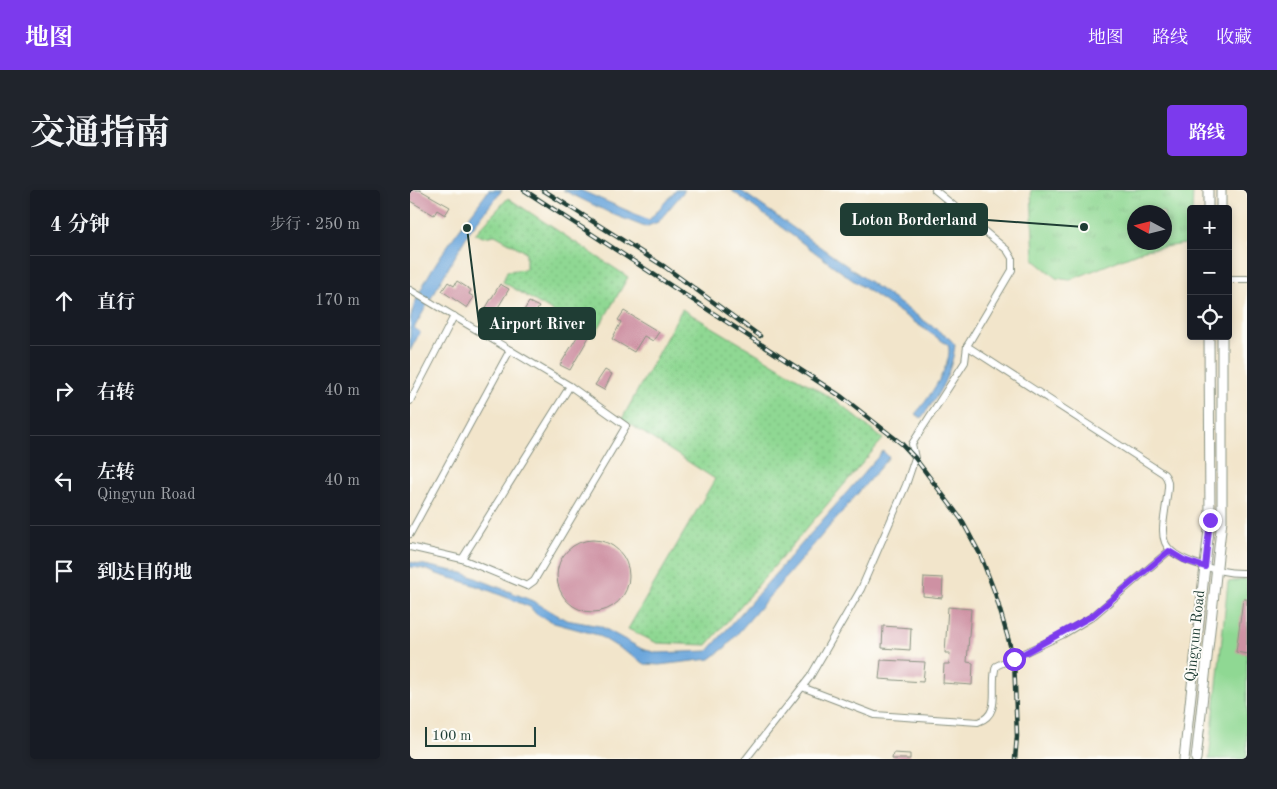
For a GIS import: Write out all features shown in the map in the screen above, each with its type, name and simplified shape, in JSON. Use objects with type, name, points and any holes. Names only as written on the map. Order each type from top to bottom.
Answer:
[{"type":"street","points":[[746,759],[802,687],[861,589],[906,485],[915,458],[912,444],[965,362],[967,346],[1012,270],[1012,258],[1008,250],[934,190]]},
{"type":"street","points":[[1208,190],[1208,205]]},
{"type":"street","points":[[1221,190],[1221,205]]},
{"type":"street","points":[[1232,279],[1247,279]]},
{"type":"street","points":[[410,290],[570,386],[626,426],[541,571],[534,581],[527,586],[462,559],[410,547]]},
{"type":"street","points":[[410,401],[454,316]]},
{"type":"street","name":"Qingyun Road","points":[[1184,759],[1210,520],[1208,340]]},
{"type":"street","name":"Qingyun Road","points":[[1196,759],[1222,520],[1222,340]]},
{"type":"street","points":[[967,346],[1164,474],[1168,484],[1163,538],[1169,551],[1184,560],[1217,571],[1247,573]]},
{"type":"street","points":[[410,534],[510,350]]},
{"type":"street","points":[[462,559],[570,386]]},
{"type":"street","points":[[802,687],[875,715],[978,722],[985,720],[993,708],[996,666],[1062,635],[1092,616],[1169,551]]},
{"type":"green space","points":[[1031,190],[1193,190],[1192,205],[1187,205],[1187,244],[1172,246],[1172,205],[1127,205],[1127,250],[1144,250],[1070,280],[1056,278],[1034,260]]},
{"type":"green space","points":[[508,198],[628,277],[594,336],[503,282],[507,271],[526,269],[526,252],[495,235],[483,237],[475,234]]},
{"type":"green space","points":[[682,309],[838,402],[883,439],[707,645],[657,643],[628,629],[715,479],[622,419]]},
{"type":"green space","points":[[1247,579],[1247,759],[1209,759],[1228,582]]},
{"type":"water","points":[[489,190],[502,190],[469,232],[414,328],[420,332],[410,351],[411,316],[416,300],[444,250]]},
{"type":"water","points":[[563,190],[580,190],[649,220],[676,190],[685,190],[658,222],[645,227],[612,214]]},
{"type":"water","points":[[731,190],[740,190],[950,339],[955,345],[951,365],[943,384],[921,418],[915,414],[926,401],[944,371],[949,352],[948,345],[851,279]]},
{"type":"water","points":[[883,451],[889,457],[726,647],[710,659],[659,665],[645,664],[598,635],[554,623],[536,614],[530,607],[478,587],[410,567],[410,562],[463,573],[533,601],[566,620],[600,626],[642,649],[657,653],[708,651]]},
{"type":"building","points":[[410,190],[420,190],[450,207],[445,215],[437,210],[434,215],[410,201]]},
{"type":"building","points":[[457,281],[471,290],[469,294],[474,297],[467,308],[442,291],[448,282],[454,286]]},
{"type":"building","points":[[500,284],[509,289],[490,321],[481,316]]},
{"type":"building","points":[[529,302],[539,307],[520,339],[510,334]]},
{"type":"building","points":[[624,311],[659,332],[653,341],[644,336],[634,352],[612,339],[621,322],[618,320]]},
{"type":"building","points":[[580,332],[589,337],[570,370],[560,365]]},
{"type":"building","points":[[605,370],[612,374],[604,390],[595,385]]},
{"type":"building","points":[[586,540],[600,540],[619,550],[629,569],[629,583],[619,602],[600,612],[586,612],[567,602],[557,583],[557,569],[567,550]]},
{"type":"building","points":[[924,577],[943,578],[942,598],[923,596]]},
{"type":"building","points":[[1243,599],[1247,599],[1247,654],[1236,652]]},
{"type":"building","points":[[948,607],[971,609],[967,662],[973,663],[972,685],[943,683],[944,664],[949,664],[950,653],[945,653]]},
{"type":"building","points":[[883,626],[911,628],[910,650],[882,648]]},
{"type":"building","points":[[881,660],[925,662],[923,682],[879,679]]},
{"type":"building","points":[[893,753],[910,754],[910,759],[892,759]]},
{"type":"railway","points":[[524,190],[842,397],[902,444],[915,458],[961,519],[980,554],[995,593],[1014,659],[1017,736],[1015,759]]},
{"type":"railway","points":[[543,190],[665,267],[760,336]]},
{"type":"place","name":"Loton Borderland","points":[[1084,227]]},
{"type":"place","name":"Airport River","points":[[467,228]]},
{"type":"route","points":[[1014,659],[1062,635],[1092,616],[1142,576],[1169,551],[1184,560],[1205,567],[1210,520]]}]
